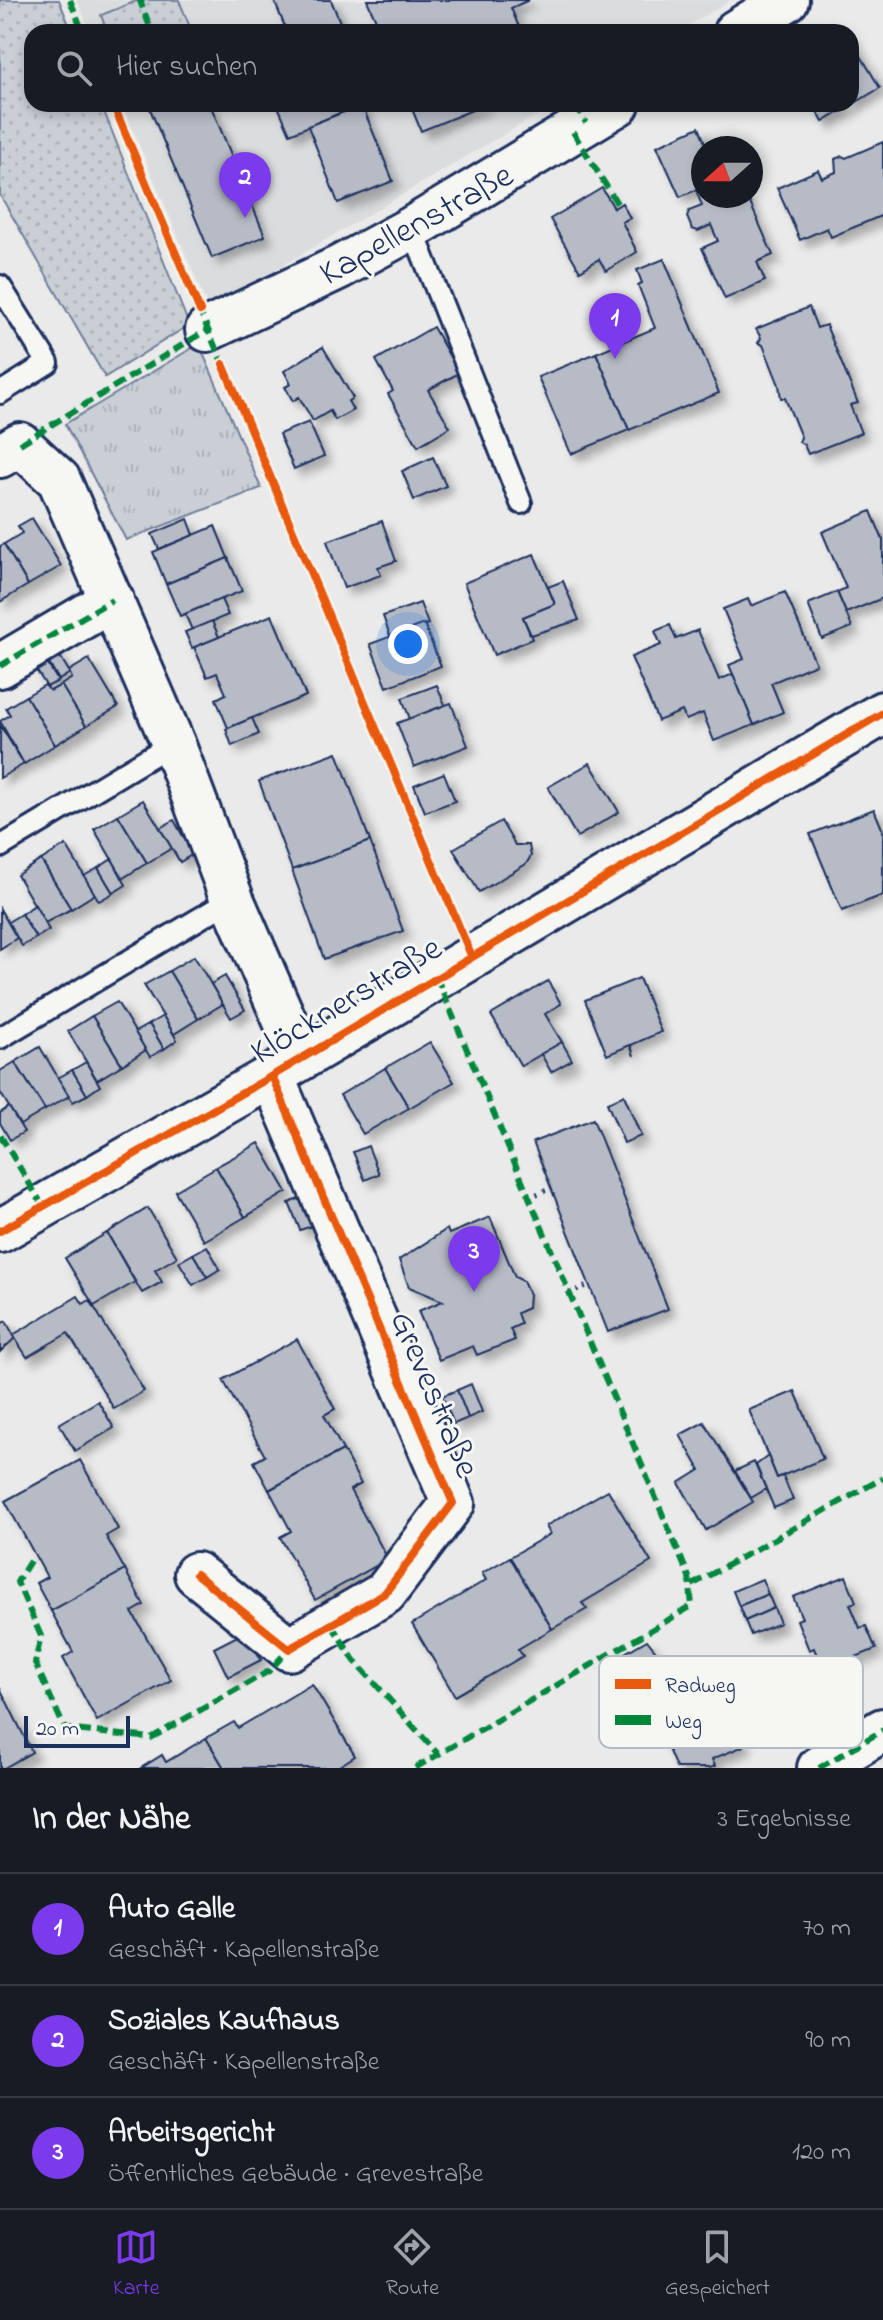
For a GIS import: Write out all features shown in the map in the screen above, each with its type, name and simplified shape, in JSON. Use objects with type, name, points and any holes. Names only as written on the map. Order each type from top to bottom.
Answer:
[{"type":"street","points":[[748,24],[787,0]]},
{"type":"street","name":"Kapellenstraße","points":[[207,330],[340,267],[412,228],[605,112]]},
{"type":"street","points":[[0,456],[20,444],[59,480],[173,743],[232,899],[286,1067]]},
{"type":"street","points":[[0,666],[112,600]]},
{"type":"street","name":"Klöcknerstraße","points":[[0,1231],[286,1067],[883,713]]},
{"type":"street","name":"Grevestraße","points":[[196,1574],[289,1649],[385,1593],[453,1503],[286,1067]]},
{"type":"street","points":[[863,1742],[883,1730]]},
{"type":"street","points":[[819,1768],[853,1748]]},
{"type":"lane","points":[[412,228],[521,503]]},
{"type":"lane","points":[[0,286],[48,363],[0,393]]},
{"type":"lane","points":[[0,847],[173,743]]},
{"type":"lane","points":[[0,1038],[232,899]]},
{"type":"path","points":[[529,1197],[552,1188]]},
{"type":"path","points":[[569,1293],[589,1285]]},
{"type":"shaded area","points":[[77,0],[731,0],[690,24],[88,24]]},
{"type":"shaded area","points":[[125,112],[541,112],[209,309]]},
{"type":"green space","points":[[0,0],[59,0],[69,24],[24,24],[24,112],[104,112],[189,325],[105,377],[0,195]]},
{"type":"green space","points":[[139,0],[179,0],[189,24],[104,24],[101,15]]},
{"type":"green space","points":[[199,344],[261,488],[126,540],[65,424]]},
{"type":"building","points":[[274,0],[331,0],[341,24],[284,24]]},
{"type":"building","points":[[367,0],[529,0],[511,8],[518,24],[378,24]]},
{"type":"building","points":[[859,53],[880,88],[859,101]]},
{"type":"building","points":[[151,112],[213,112],[265,236],[212,258]]},
{"type":"building","points":[[280,112],[340,112],[340,113],[290,134]]},
{"type":"building","points":[[344,112],[365,112],[393,181],[338,203],[308,126]]},
{"type":"building","points":[[413,112],[467,112],[421,131]]},
{"type":"building","points":[[817,112],[840,112],[823,122]]},
{"type":"building","points":[[699,127],[702,136],[691,136],[691,192],[680,197],[657,146]]},
{"type":"building","points":[[883,142],[883,215],[831,237],[827,228],[800,240],[777,188],[818,170],[822,178],[836,172],[835,159],[846,158]]},
{"type":"building","points":[[602,188],[614,208],[622,203],[630,218],[622,222],[637,252],[606,271],[599,259],[580,271],[550,219]]},
{"type":"building","points":[[697,208],[752,208],[773,255],[757,262],[765,281],[725,299],[702,248],[718,241],[711,225],[698,231],[692,229],[687,217],[689,211]]},
{"type":"building","points":[[664,259],[719,393],[629,430],[596,353],[655,328],[638,285],[642,283],[637,270]]},
{"type":"building","points":[[809,307],[817,328],[826,325],[858,403],[850,405],[861,433],[808,454],[799,442],[801,437],[785,398],[781,398],[763,345],[758,343],[761,338],[756,329]]},
{"type":"building","points":[[433,327],[459,373],[428,390],[450,427],[418,446],[388,394],[393,391],[376,360]]},
{"type":"building","points":[[323,347],[353,398],[348,401],[353,410],[335,420],[330,411],[313,421],[299,397],[293,401],[285,387],[291,384],[284,371]]},
{"type":"building","points":[[596,353],[629,430],[571,454],[538,377]]},
{"type":"building","points":[[309,422],[324,456],[294,469],[279,434]]},
{"type":"building","points":[[433,457],[446,486],[414,500],[402,471]]},
{"type":"building","points":[[871,511],[883,540],[883,598],[846,613],[837,592],[846,588],[822,532]]},
{"type":"building","points":[[32,518],[61,566],[28,585],[4,544],[22,533],[18,526]]},
{"type":"building","points":[[188,519],[194,535],[159,549],[152,534]]},
{"type":"building","points":[[382,521],[396,561],[378,567],[381,575],[344,588],[327,541]]},
{"type":"building","points":[[215,526],[228,558],[166,584],[153,552]]},
{"type":"building","points":[[4,544],[28,585],[0,602],[0,546]]},
{"type":"building","points":[[534,554],[555,604],[523,617],[532,639],[494,655],[464,583]]},
{"type":"building","points":[[228,558],[242,591],[180,616],[166,584]]},
{"type":"building","points":[[563,581],[579,620],[531,635],[523,617],[555,604],[548,587]]},
{"type":"building","points":[[785,592],[816,664],[771,683],[783,712],[754,725],[729,665],[744,659],[723,609],[748,599],[751,606]]},
{"type":"building","points":[[837,592],[852,627],[822,639],[808,604]]},
{"type":"building","points":[[221,599],[228,615],[192,630],[185,614]]},
{"type":"building","points":[[420,603],[428,624],[390,636],[383,616]]},
{"type":"building","points":[[272,615],[306,696],[228,728],[216,699],[226,694],[217,673],[207,677],[194,647]]},
{"type":"building","points":[[212,621],[219,637],[192,648],[185,632]]},
{"type":"building","points":[[424,624],[441,666],[387,687],[370,644]]},
{"type":"building","points":[[670,625],[676,639],[698,630],[719,680],[733,674],[754,725],[714,741],[703,713],[686,720],[682,711],[658,721],[631,657],[661,645],[655,631]]},
{"type":"building","points":[[57,651],[70,673],[59,680],[45,657]]},
{"type":"building","points":[[44,658],[58,681],[47,687],[33,665]]},
{"type":"building","points":[[89,659],[118,707],[86,726],[61,685],[72,678],[69,671]]},
{"type":"building","points":[[45,685],[50,691],[61,685],[86,726],[55,745],[26,696]]},
{"type":"building","points":[[437,685],[445,705],[410,719],[402,698]]},
{"type":"building","points":[[26,696],[55,745],[24,764],[0,721],[10,715],[6,708]]},
{"type":"building","points":[[451,703],[468,746],[414,767],[397,723]]},
{"type":"building","points":[[252,718],[259,734],[232,746],[226,729]]},
{"type":"building","points":[[0,725],[24,764],[0,778]]},
{"type":"building","points":[[337,752],[370,841],[292,870],[259,781]]},
{"type":"building","points":[[590,763],[619,812],[577,837],[548,787]]},
{"type":"building","points":[[444,773],[455,801],[425,812],[414,785]]},
{"type":"building","points":[[143,800],[172,848],[147,863],[118,815]]},
{"type":"building","points":[[874,809],[883,831],[883,895],[842,911],[810,834]]},
{"type":"building","points":[[118,815],[147,863],[123,878],[94,829]]},
{"type":"building","points":[[174,820],[193,854],[180,862],[160,828]]},
{"type":"building","points":[[501,821],[515,845],[529,845],[531,856],[526,864],[479,892],[453,849]]},
{"type":"building","points":[[370,841],[403,931],[324,959],[292,870]]},
{"type":"building","points":[[66,845],[95,894],[71,909],[41,860]]},
{"type":"building","points":[[112,859],[126,885],[113,893],[98,868]]},
{"type":"building","points":[[41,860],[71,909],[45,923],[17,875]]},
{"type":"building","points":[[98,868],[113,893],[99,901],[84,876]]},
{"type":"building","points":[[35,905],[49,930],[36,938],[21,914]]},
{"type":"building","points":[[0,909],[17,938],[0,949]]},
{"type":"building","points":[[21,914],[36,938],[22,946],[8,922]]},
{"type":"building","points":[[194,956],[223,1004],[198,1019],[169,971]]},
{"type":"building","points":[[169,971],[198,1019],[174,1034],[144,985]]},
{"type":"building","points":[[225,976],[245,1010],[231,1018],[211,984]]},
{"type":"building","points":[[639,978],[661,1032],[631,1045],[634,1056],[630,1045],[607,1055],[585,1000]]},
{"type":"building","points":[[548,981],[561,1004],[545,1014],[562,1042],[521,1066],[491,1015]]},
{"type":"building","points":[[117,1002],[146,1050],[122,1065],[92,1016]]},
{"type":"building","points":[[92,1016],[122,1065],[97,1080],[68,1031]]},
{"type":"building","points":[[163,1016],[177,1040],[164,1049],[149,1024]]},
{"type":"building","points":[[149,1024],[164,1049],[150,1057],[135,1032]]},
{"type":"building","points":[[430,1042],[454,1082],[409,1108],[385,1068]]},
{"type":"building","points":[[562,1042],[572,1060],[551,1072],[541,1054]]},
{"type":"building","points":[[40,1047],[69,1096],[45,1110],[15,1062]]},
{"type":"building","points":[[15,1062],[45,1110],[20,1125],[0,1092],[0,1071]]},
{"type":"building","points":[[86,1062],[100,1086],[87,1095],[72,1070]]},
{"type":"building","points":[[385,1068],[409,1108],[363,1134],[340,1095]]},
{"type":"building","points":[[72,1070],[87,1095],[73,1102],[58,1078]]},
{"type":"building","points":[[624,1095],[641,1136],[624,1143],[607,1103]]},
{"type":"building","points":[[9,1107],[24,1132],[10,1140],[0,1123],[0,1113]]},
{"type":"building","points":[[593,1119],[668,1309],[608,1332],[533,1142]]},
{"type":"building","points":[[259,1143],[287,1192],[245,1217],[216,1167]]},
{"type":"building","points":[[368,1146],[379,1174],[365,1180],[353,1152]]},
{"type":"building","points":[[216,1167],[245,1217],[204,1241],[175,1191]]},
{"type":"building","points":[[303,1197],[315,1225],[300,1230],[289,1203]]},
{"type":"building","points":[[148,1208],[177,1257],[155,1270],[162,1282],[142,1293],[107,1233]]},
{"type":"building","points":[[490,1217],[515,1277],[523,1281],[529,1295],[528,1308],[517,1313],[521,1324],[510,1329],[515,1340],[477,1355],[473,1346],[439,1360],[418,1311],[443,1301],[409,1287],[399,1260],[447,1229],[449,1234]]},
{"type":"building","points":[[107,1233],[135,1282],[94,1306],[65,1258]]},
{"type":"building","points":[[207,1246],[220,1269],[207,1277],[193,1254]]},
{"type":"building","points":[[193,1254],[207,1277],[193,1285],[179,1262]]},
{"type":"building","points":[[78,1296],[83,1304],[90,1300],[144,1391],[114,1409],[68,1333],[27,1357],[13,1335]]},
{"type":"building","points":[[6,1321],[15,1338],[0,1352],[0,1324]]},
{"type":"building","points":[[297,1339],[335,1409],[324,1415],[343,1450],[269,1490],[254,1462],[265,1456],[223,1380]]},
{"type":"building","points":[[471,1384],[482,1412],[468,1418],[457,1390]]},
{"type":"building","points":[[457,1390],[468,1418],[454,1424],[442,1396]]},
{"type":"building","points":[[795,1391],[823,1459],[777,1478],[749,1410]]},
{"type":"building","points":[[98,1401],[114,1428],[75,1451],[59,1424]]},
{"type":"building","points":[[704,1422],[753,1502],[706,1530],[679,1483],[700,1470],[680,1435]]},
{"type":"building","points":[[343,1450],[361,1484],[350,1490],[388,1559],[315,1600],[280,1537],[291,1531],[269,1490]]},
{"type":"building","points":[[768,1456],[777,1478],[783,1476],[793,1500],[774,1508],[756,1465]]},
{"type":"building","points":[[80,1460],[118,1529],[106,1536],[125,1570],[51,1611],[36,1583],[47,1577],[5,1501]]},
{"type":"building","points":[[754,1462],[766,1489],[751,1498],[735,1471]]},
{"type":"building","points":[[608,1490],[651,1562],[582,1603],[587,1609],[552,1629],[510,1557],[550,1534],[546,1526]]},
{"type":"building","points":[[510,1557],[552,1629],[518,1649],[523,1656],[455,1696],[412,1624],[486,1580],[482,1573]]},
{"type":"building","points":[[125,1570],[144,1605],[132,1612],[171,1680],[97,1721],[63,1658],[73,1652],[51,1611]]},
{"type":"building","points":[[846,1576],[856,1602],[850,1604],[860,1628],[866,1626],[876,1649],[858,1656],[817,1656],[814,1648],[809,1650],[797,1620],[802,1618],[793,1597]]},
{"type":"building","points":[[762,1579],[768,1594],[739,1606],[733,1591]]},
{"type":"building","points":[[768,1594],[774,1608],[745,1621],[739,1606]]},
{"type":"building","points":[[774,1608],[780,1623],[751,1635],[745,1621]]},
{"type":"building","points":[[247,1631],[261,1660],[228,1677],[214,1648]]},
{"type":"building","points":[[647,1640],[660,1656],[620,1656]]},
{"type":"building","points":[[312,1684],[355,1756],[336,1768],[224,1768],[206,1738],[234,1722],[238,1728]]},
{"type":"building","points":[[0,1688],[32,1752],[4,1768],[0,1768]]},
{"type":"building","points":[[206,1738],[224,1768],[141,1768],[162,1755],[166,1762]]},
{"type":"building","points":[[668,1748],[739,1748],[712,1759],[715,1766],[710,1768],[676,1768]]},
{"type":"marked path","points":[[70,0],[80,24]]},
{"type":"marked path","points":[[144,0],[140,1],[149,24]]},
{"type":"marked path","points":[[580,112],[586,123]]},
{"type":"marked path","points":[[573,132],[618,205]]},
{"type":"marked path","points":[[198,307],[225,369]]},
{"type":"marked path","points":[[20,444],[207,330]]},
{"type":"marked path","points":[[0,666],[112,600]]},
{"type":"marked path","points":[[436,976],[689,1577],[692,1606],[607,1656]]},
{"type":"marked path","points":[[0,1135],[43,1206]]},
{"type":"marked path","points":[[692,1585],[883,1478]]},
{"type":"marked path","points":[[30,1561],[17,1582],[41,1636],[35,1663],[65,1729],[151,1738],[269,1671],[289,1649]]},
{"type":"marked path","points":[[331,1624],[354,1660],[438,1754]]},
{"type":"marked path","points":[[415,1768],[599,1660]]},
{"type":"marked path","points":[[863,1742],[883,1730]]},
{"type":"marked path","points":[[819,1768],[853,1748]]},
{"type":"cycle path","points":[[116,112],[200,311]]},
{"type":"cycle path","points":[[223,364],[471,955]]},
{"type":"cycle path","points":[[0,1231],[272,1076],[883,713]]},
{"type":"cycle path","points":[[196,1574],[289,1649],[385,1593],[453,1503],[272,1076]]},
{"type":"place","name":"Soziales Kaufhaus","points":[[245,218]]},
{"type":"place","name":"Auto Galle","points":[[615,359]]},
{"type":"place","name":"Arbeitsgericht","points":[[474,1292]]}]
